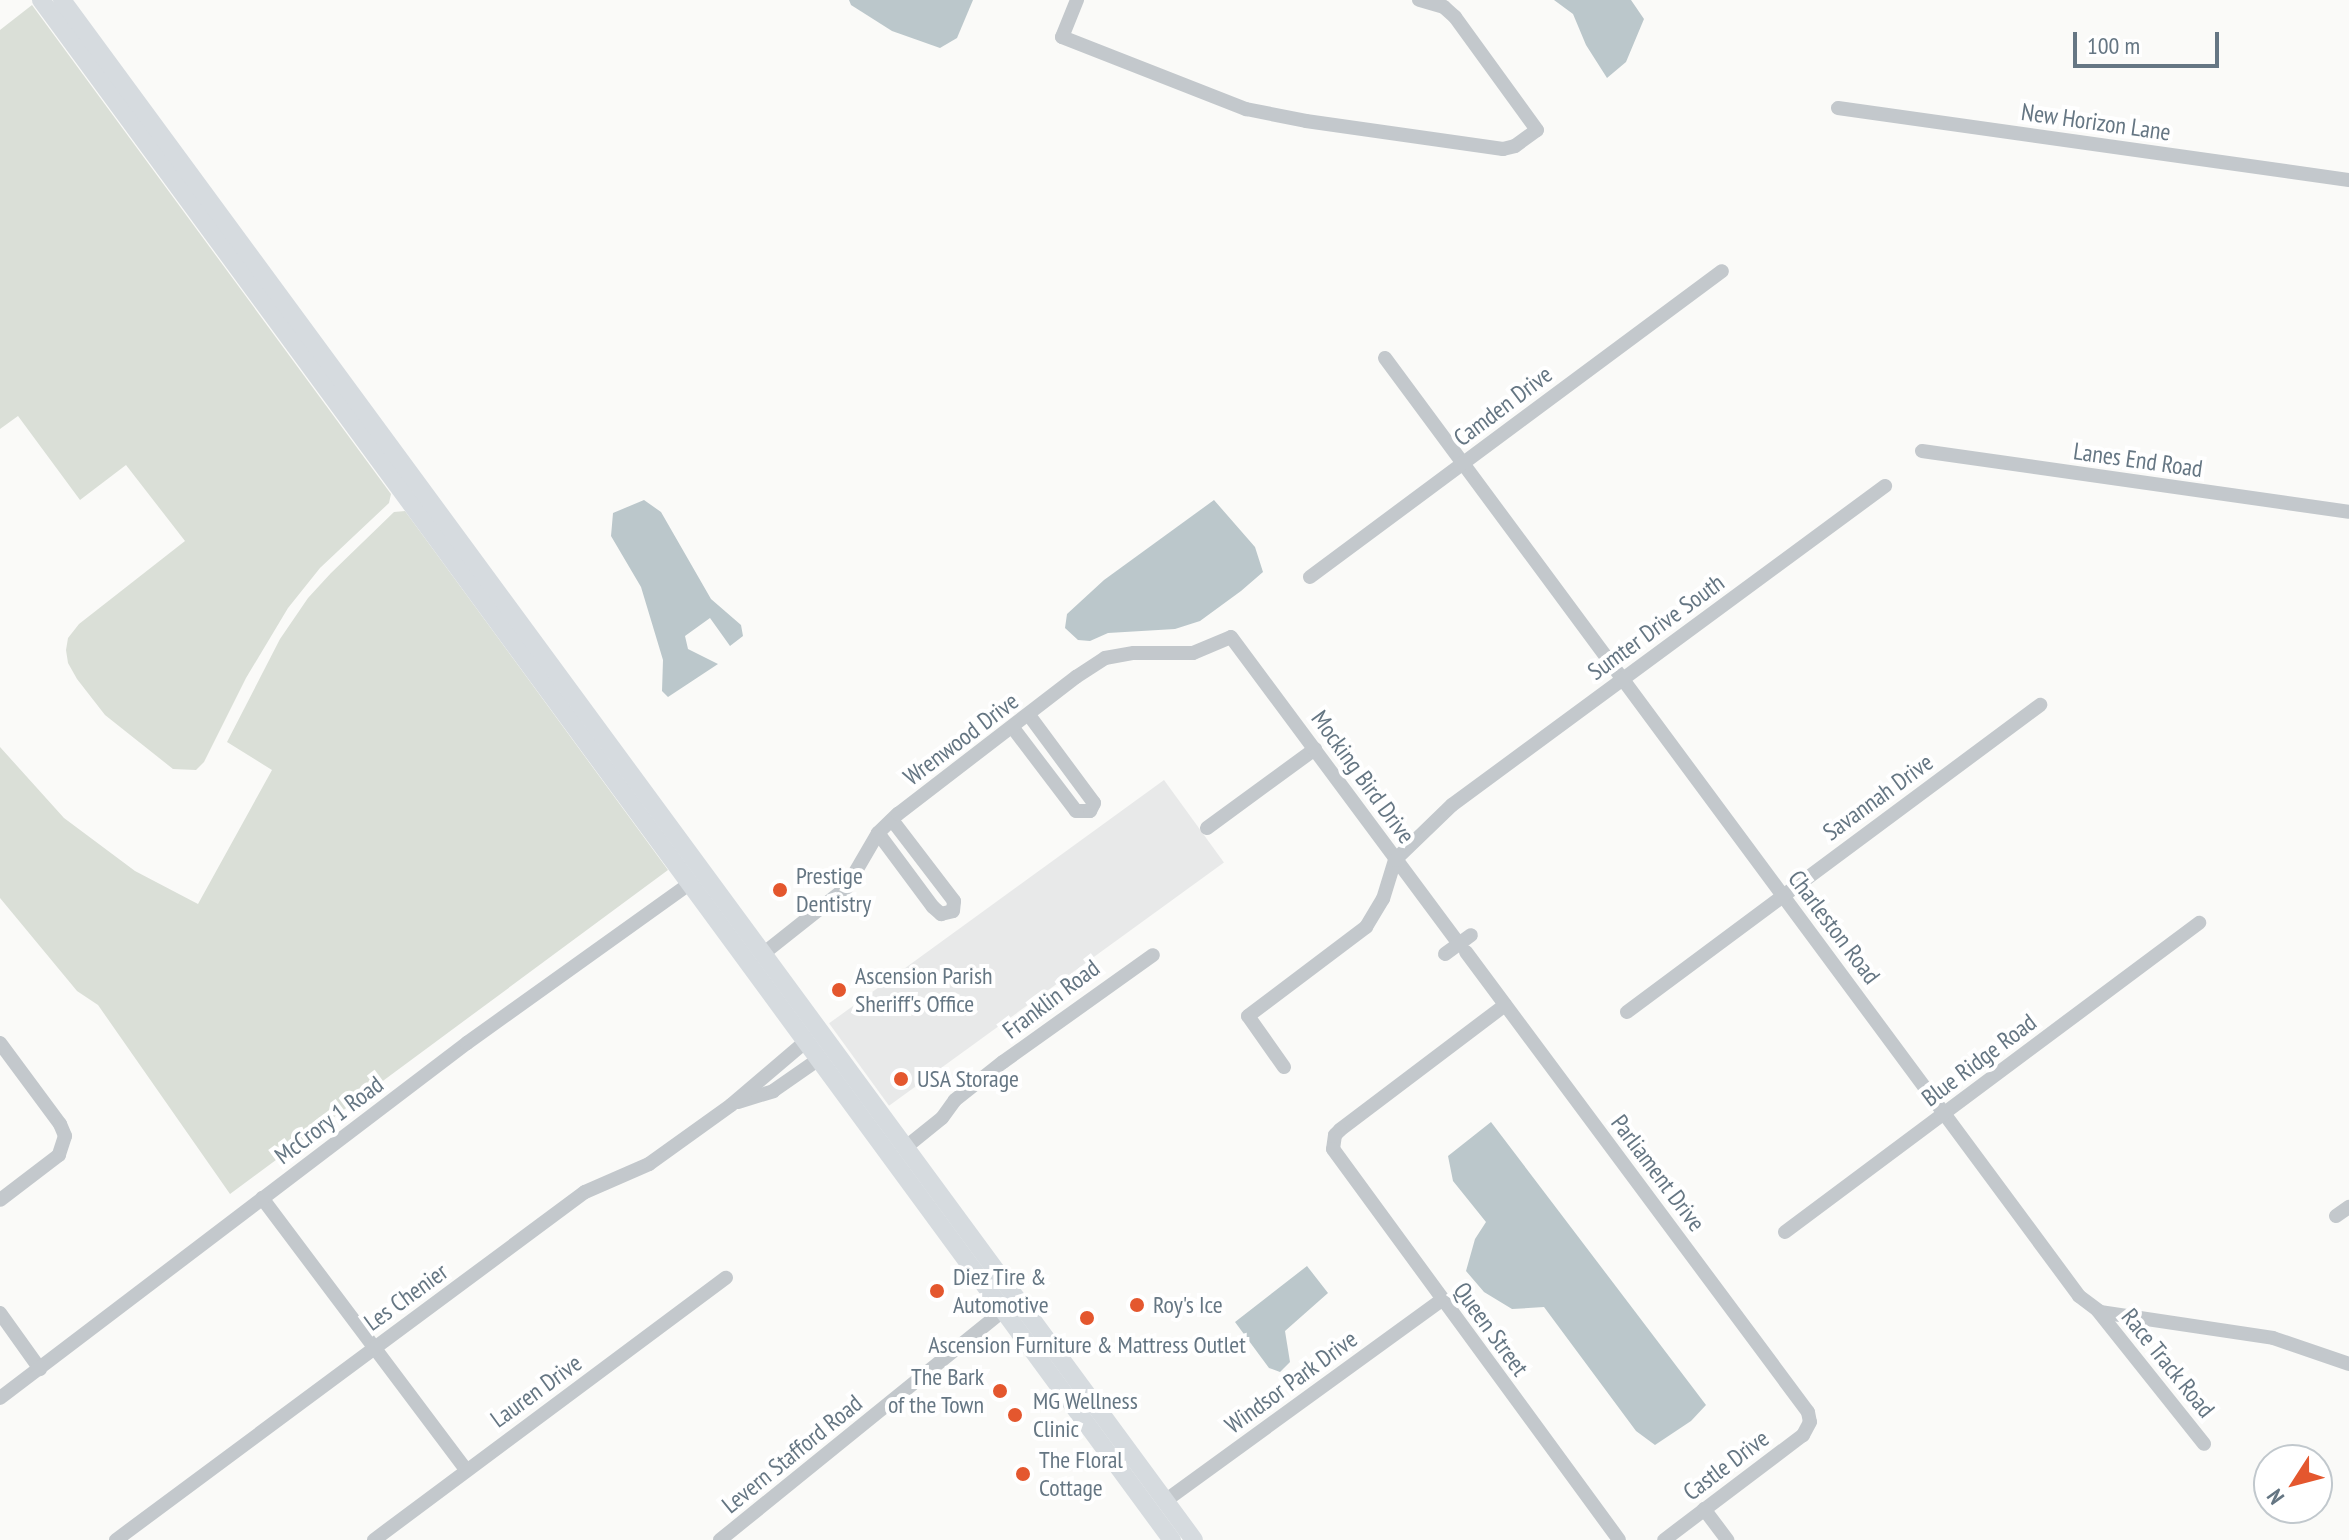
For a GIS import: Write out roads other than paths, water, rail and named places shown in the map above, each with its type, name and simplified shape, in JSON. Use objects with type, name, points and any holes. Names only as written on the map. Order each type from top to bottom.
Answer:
[{"type":"main road","points":[[41,0],[805,1042],[905,1159],[929,1178]]},
{"type":"main road","points":[[62,0],[1194,1540]]},
{"type":"main road","points":[[598,762],[623,783],[648,817],[666,823]]},
{"type":"main road","points":[[689,884],[703,885],[741,936],[764,953]]},
{"type":"main road","points":[[805,1042],[823,1050],[1003,1311],[1172,1540]]},
{"type":"main road","points":[[1003,1311],[1013,1311],[1038,1342],[1055,1351]]},
{"type":"main road","points":[[1092,1430],[1111,1444],[1126,1465],[1145,1474]]},
{"type":"street","points":[[1077,0],[1062,37],[1246,109],[1306,121],[1503,149],[1515,146],[1537,130],[1455,17],[1444,7],[1419,0]]},
{"type":"street","name":"New Horizon Lane","points":[[1838,108],[2349,180]]},
{"type":"street","name":"Camden Drive","points":[[1310,577],[1722,271]]},
{"type":"street","name":"Charleston Road","points":[[1385,358],[2070,1286],[2098,1311]]},
{"type":"street","name":"Lanes End Road","points":[[1922,451],[2349,512]]},
{"type":"street","name":"Sumter Drive South","points":[[1395,860],[1452,805],[1885,486]]},
{"type":"street","name":"Wrenwood Drive","points":[[764,953],[846,888],[878,833],[892,820],[1105,658],[1134,653],[1193,653],[1231,637]]},
{"type":"street","name":"Mocking Bird Drive","points":[[1231,637],[1462,948]]},
{"type":"street","name":"Savannah Drive","points":[[1627,1012],[2040,705]]},
{"type":"street","points":[[1013,728],[1076,811],[1090,811],[1094,803],[1029,715]]},
{"type":"street","points":[[1207,828],[1315,749]]},
{"type":"street","points":[[878,833],[933,907],[941,914],[953,911],[954,901],[892,820]]},
{"type":"street","points":[[1284,1067],[1248,1016],[1366,927],[1383,899],[1395,860]]},
{"type":"street","name":"McCrory 1 Road","points":[[0,1398],[467,1043],[689,884]]},
{"type":"street","name":"Blue Ridge Road","points":[[1785,1232],[2199,923]]},
{"type":"street","points":[[1445,954],[1462,948],[1471,935]]},
{"type":"street","name":"Parliament Drive","points":[[1462,948],[1804,1404],[1810,1422]]},
{"type":"street","name":"Franklin Road","points":[[906,1147],[942,1118],[955,1100],[1003,1062],[1153,955]]},
{"type":"street","name":"Queen Street","points":[[1505,1005],[1340,1130],[1332,1143],[1337,1156],[1619,1540]]},
{"type":"street","name":"Les Chenier","points":[[116,1540],[585,1192],[649,1164],[731,1105],[805,1042]]},
{"type":"street","points":[[0,1043],[60,1124],[65,1136],[59,1155],[0,1200]]},
{"type":"street","name":"Les Chenier","points":[[731,1105],[773,1091],[819,1059]]},
{"type":"street","points":[[262,1198],[466,1470]]},
{"type":"street","points":[[2336,1216],[2349,1207]]},
{"type":"street","name":"Lauren Drive","points":[[374,1540],[726,1278]]},
{"type":"street","name":"Windsor Park Drive","points":[[1165,1501],[1442,1300]]},
{"type":"street","name":"Levern Stafford Road","points":[[720,1540],[1003,1311]]},
{"type":"street","points":[[2098,1311],[2273,1338],[2349,1364]]},
{"type":"street","name":"Race Track Road","points":[[2098,1311],[2204,1444]]},
{"type":"street","points":[[0,1313],[40,1369]]},
{"type":"street","name":"Castle Drive","points":[[1664,1540],[1803,1435],[1810,1422]]},
{"type":"street","points":[[1704,1509],[1727,1540]]},
{"type":"place","name":"Prestige Dentistry","points":[[780,890]]},
{"type":"place","name":"Ascension Parish Sheriff's Office","points":[[839,990]]},
{"type":"place","name":"USA Storage","points":[[901,1079]]},
{"type":"place","name":"Diez Tire & Automotive","points":[[937,1291]]},
{"type":"place","name":"Roy's Ice","points":[[1137,1305]]},
{"type":"place","name":"Ascension Furniture & Mattress Outlet","points":[[1087,1318]]},
{"type":"place","name":"The Bark of the Town","points":[[1000,1391]]},
{"type":"place","name":"MG Wellness Clinic","points":[[1015,1415]]},
{"type":"place","name":"The Floral Cottage","points":[[1023,1474]]}]
